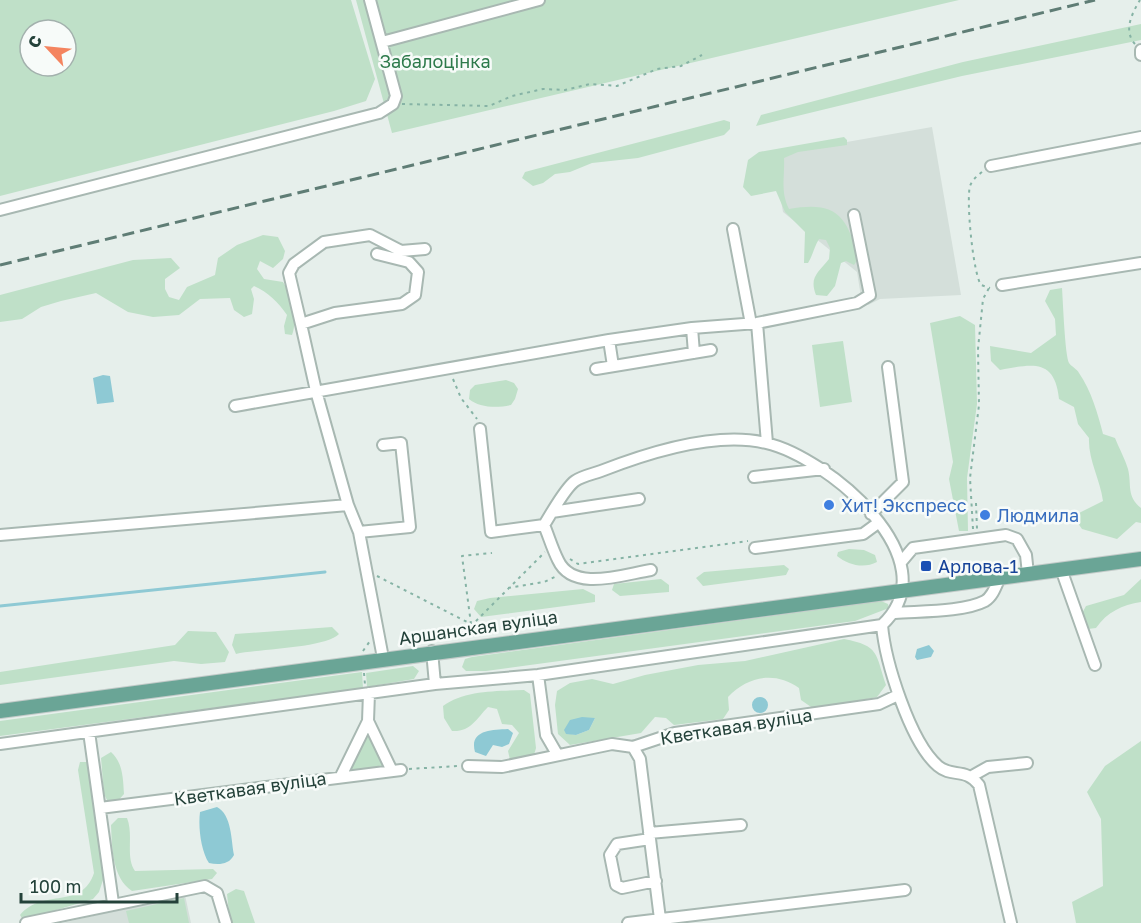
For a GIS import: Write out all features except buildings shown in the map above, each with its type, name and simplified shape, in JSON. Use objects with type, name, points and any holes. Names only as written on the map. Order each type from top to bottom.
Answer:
[{"type":"main road","name":"Аршанская вуліца","points":[[383,658],[1141,559]]},
{"type":"main road","points":[[0,711],[383,658]]},
{"type":"street","points":[[0,210],[379,113],[393,104],[396,96],[370,0]]},
{"type":"street","points":[[382,42],[539,0]]},
{"type":"street","points":[[1141,50],[1141,55]]},
{"type":"street","points":[[991,166],[1141,137]]},
{"type":"street","points":[[236,406],[609,340],[692,328],[754,323],[857,303],[870,295],[854,214]]},
{"type":"street","points":[[733,229],[754,323],[767,443]]},
{"type":"street","name":"Аршанская вуліца","points":[[383,658],[359,531],[348,505],[316,391],[289,273],[294,264],[318,245],[370,235],[401,251],[425,249]]},
{"type":"street","points":[[301,324],[335,313],[402,304],[415,295],[418,272],[408,262],[377,254]]},
{"type":"street","points":[[1002,285],[1141,263]]},
{"type":"street","points":[[692,328],[694,352]]},
{"type":"street","points":[[609,340],[613,366]]},
{"type":"street","points":[[596,369],[711,350]]},
{"type":"street","points":[[871,514],[903,482],[888,367]]},
{"type":"street","points":[[480,429],[491,532],[544,525]]},
{"type":"street","points":[[0,744],[435,684],[538,675],[882,625],[895,613],[902,590],[902,561],[892,539],[871,514],[824,469],[767,443],[737,438],[648,453],[574,481],[544,525]]},
{"type":"street","points":[[359,531],[410,527],[401,443],[383,445]]},
{"type":"street","points":[[754,477],[824,469]]},
{"type":"street","points":[[552,512],[639,499]]},
{"type":"street","points":[[0,535],[82,526],[348,505]]},
{"type":"street","points":[[755,548],[863,534],[878,523]]},
{"type":"street","points":[[544,525],[558,561],[567,572],[583,579],[651,570]]},
{"type":"street","points":[[902,561],[913,548],[1006,535],[1017,539],[1026,555],[1028,574]]},
{"type":"street","points":[[1061,569],[1095,665]]},
{"type":"street","points":[[895,613],[970,606],[991,596],[1000,577]]},
{"type":"street","points":[[882,625],[884,650],[898,695],[925,747],[939,767],[972,776],[978,786],[1011,923]]},
{"type":"street","points":[[432,651],[435,684]]},
{"type":"street","points":[[538,675],[546,735],[556,754]]},
{"type":"street","points":[[367,693],[368,721],[396,770]]},
{"type":"street","name":"Кветкавая вуліца","points":[[468,766],[502,767],[612,744],[633,747],[675,733],[879,704],[898,695]]},
{"type":"street","points":[[341,776],[368,721]]},
{"type":"street","points":[[89,732],[113,903]]},
{"type":"street","points":[[633,747],[640,759],[660,919]]},
{"type":"street","points":[[972,776],[988,767],[1027,762]]},
{"type":"street","name":"Кветкавая вуліца","points":[[100,808],[396,770]]},
{"type":"street","points":[[656,881],[622,888],[615,885],[610,855],[617,844],[650,836],[741,825]]},
{"type":"street","points":[[26,923],[113,903],[205,886],[217,893],[226,923]]},
{"type":"street","points":[[628,923],[904,890]]},
{"type":"path","points":[[1130,39],[1132,13],[1140,0]]},
{"type":"path","points":[[393,104],[489,106],[512,96],[543,89],[566,90],[590,84],[618,86],[657,69],[681,66],[702,55]]},
{"type":"path","points":[[991,166],[976,177],[969,195],[975,271],[981,285],[989,288],[1002,285]]},
{"type":"path","points":[[975,538],[970,478],[979,405],[978,349],[983,299],[989,288]]},
{"type":"path","points":[[448,368],[461,398],[477,417],[480,429]]},
{"type":"path","points":[[975,538],[976,503]]},
{"type":"path","points":[[508,588],[544,582],[567,572],[578,564],[750,541],[755,548]]},
{"type":"path","points":[[450,649],[471,624],[553,544]]},
{"type":"path","points":[[471,624],[462,555],[492,553]]},
{"type":"path","points":[[568,558],[578,564]]},
{"type":"path","points":[[368,572],[471,624],[488,644]]},
{"type":"path","points":[[363,667],[367,693]]},
{"type":"path","points":[[396,770],[468,766]]},
{"type":"shaded area","points":[[932,127],[961,295],[880,299],[868,305],[861,297],[857,272],[783,212],[773,155]]},
{"type":"shaded area","points":[[185,895],[191,923],[62,923]]},
{"type":"green space","points":[[0,0],[351,0],[375,79],[366,101],[0,196]]},
{"type":"green space","name":"Забалоцінка","points":[[356,0],[959,0],[392,133]]},
{"type":"green space","points":[[1141,24],[1141,40],[962,76],[756,126],[761,115],[963,62]]},
{"type":"green space","points":[[724,120],[730,122],[730,129],[724,135],[638,158],[592,163],[570,172],[555,174],[543,183],[533,186],[522,178],[525,172]]},
{"type":"green space","points":[[844,137],[847,145],[798,152],[784,158],[784,190],[789,209],[819,207],[838,215],[850,232],[858,259],[854,265],[846,261],[841,263],[835,286],[827,296],[816,295],[814,279],[829,259],[830,248],[826,240],[819,239],[808,263],[804,263],[805,232],[785,212],[776,191],[751,196],[743,187],[748,160],[759,152]]},
{"type":"green space","points":[[263,235],[278,237],[285,251],[283,259],[273,268],[260,261],[257,269],[264,279],[283,282],[294,315],[292,335],[285,334],[284,326],[287,315],[284,310],[268,294],[254,286],[251,289],[254,299],[252,314],[244,317],[234,310],[230,298],[200,299],[179,315],[153,317],[128,312],[96,293],[41,307],[22,319],[0,322],[0,295],[133,260],[171,258],[180,268],[165,279],[165,289],[169,297],[179,300],[187,287],[215,275],[218,258],[237,245]]},
{"type":"green space","points":[[1062,288],[1069,363],[1087,387],[1103,434],[1115,438],[1128,469],[1131,495],[1141,508],[1141,523],[1136,522],[1117,539],[1082,529],[1073,516],[1103,501],[1090,454],[1089,438],[1078,424],[1074,407],[1059,399],[1053,376],[1047,370],[1032,366],[1000,370],[991,361],[990,346],[1031,353],[1056,335],[1055,319],[1045,301],[1050,290]]},
{"type":"green space","points":[[960,316],[975,325],[977,404],[967,478],[968,531],[959,531],[949,479],[953,462],[930,323]]},
{"type":"green space","points":[[843,341],[852,402],[820,407],[812,345]]},
{"type":"green space","points":[[506,380],[514,383],[518,389],[511,405],[489,406],[469,399],[470,390],[475,385]]},
{"type":"green space","points":[[849,549],[864,550],[875,555],[877,562],[856,565],[837,556],[838,552]]},
{"type":"green space","points":[[784,565],[789,569],[786,575],[703,586],[696,578],[704,572]]},
{"type":"green space","points":[[661,579],[669,585],[669,592],[620,596],[612,590],[614,584]]},
{"type":"green space","points":[[1141,579],[1141,602],[1116,610],[1096,628],[1088,629],[1083,624],[1081,615],[1086,606],[1124,595]]},
{"type":"green space","points":[[583,589],[595,595],[595,602],[481,617],[474,609],[477,601],[490,598]]},
{"type":"green space","points":[[881,601],[888,604],[889,608],[855,621],[486,671],[466,671],[462,667],[465,659],[472,657]]},
{"type":"green space","points":[[332,627],[339,634],[332,639],[306,645],[236,654],[232,645],[235,634]]},
{"type":"green space","points":[[188,631],[216,632],[229,652],[225,662],[201,664],[174,661],[0,685],[0,672],[175,645]]},
{"type":"green space","points":[[844,639],[870,648],[877,658],[886,685],[877,697],[814,709],[801,700],[799,688],[781,679],[762,678],[744,684],[728,697],[729,710],[723,719],[674,725],[666,718],[655,717],[641,733],[570,745],[558,734],[555,705],[557,691],[570,683],[592,679],[613,684],[645,675],[698,665],[745,661]],"holes":[[[595,718],[589,730],[576,735],[566,733]]]},
{"type":"green space","points":[[413,666],[419,671],[414,679],[367,687],[366,673]]},
{"type":"green space","points":[[362,672],[363,688],[0,736],[0,721]]},
{"type":"green space","points":[[524,690],[530,694],[536,748],[534,755],[510,760],[508,751],[519,733],[512,725],[502,724],[497,709],[488,707],[473,724],[459,731],[452,731],[444,718],[443,706],[461,697],[482,692]]},
{"type":"green space","points":[[368,729],[385,763],[380,769],[354,771],[349,766]]},
{"type":"green space","points":[[1141,741],[1141,923],[1076,923],[1072,902],[1103,886],[1101,819],[1087,792],[1105,766]]},
{"type":"green space","points":[[111,752],[120,766],[124,794],[116,803],[109,804],[104,794],[101,758]]},
{"type":"green space","points":[[80,762],[87,762],[90,769],[104,877],[99,892],[93,899],[23,920],[20,915],[40,902],[80,892],[88,885],[94,873],[78,770]]},
{"type":"green space","points":[[118,818],[127,818],[131,859],[135,871],[213,869],[217,873],[212,879],[132,891],[120,878],[114,861],[111,825]]},
{"type":"green space","points":[[236,889],[244,891],[255,923],[230,923],[227,894]]},
{"type":"green space","points":[[184,898],[189,923],[129,923],[126,911]]},
{"type":"water","points":[[103,375],[110,376],[114,402],[97,404],[93,378]]},
{"type":"water","points":[[929,645],[934,651],[931,657],[917,660],[915,657],[917,649]]},
{"type":"water","points":[[760,697],[766,699],[768,705],[766,711],[760,713],[754,711],[752,705],[754,699]]},
{"type":"water","points":[[582,717],[595,718],[589,730],[576,735],[566,734],[564,730],[570,720]]},
{"type":"water","points":[[508,729],[513,733],[509,744],[502,747],[493,745],[486,756],[475,752],[475,739],[478,735]]},
{"type":"water","points":[[217,807],[226,816],[234,855],[229,861],[220,864],[209,863],[206,858],[199,825],[200,812]]},
{"type":"waterway","points":[[0,606],[325,572]]},
{"type":"railway","points":[[0,265],[1095,0]]},
{"type":"place","name":"Хит! Экспресс","points":[[829,505]]},
{"type":"place","name":"Людмила","points":[[985,515]]},
{"type":"place","name":"Арлова-1","points":[[926,566]]}]
